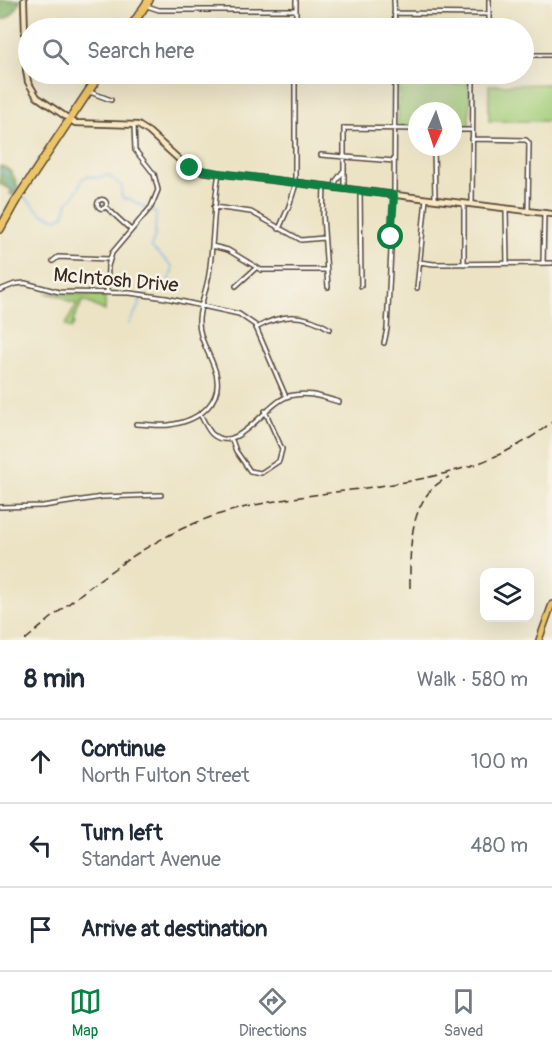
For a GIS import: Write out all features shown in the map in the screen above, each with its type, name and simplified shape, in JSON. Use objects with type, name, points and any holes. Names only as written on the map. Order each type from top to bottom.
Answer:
[{"type":"highway","points":[[137,18],[147,2]]},
{"type":"highway","points":[[0,229],[93,84]]},
{"type":"main road","points":[[539,640],[552,604]]},
{"type":"street","points":[[24,0],[25,18]]},
{"type":"street","points":[[296,0],[296,18]]},
{"type":"street","points":[[394,0],[394,18]]},
{"type":"street","points":[[489,0],[489,18]]},
{"type":"street","points":[[147,2],[159,10],[296,10]]},
{"type":"street","points":[[394,14],[489,14]]},
{"type":"street","points":[[534,55],[552,55]]},
{"type":"street","points":[[29,84],[40,100],[79,124],[134,124],[149,132],[187,166],[199,171],[552,214]]},
{"type":"street","points":[[279,229],[289,206],[295,183],[295,84]]},
{"type":"street","points":[[384,343],[387,328],[394,195],[395,84]]},
{"type":"street","points":[[472,205],[473,84]]},
{"type":"street","points":[[88,92],[111,100]]},
{"type":"street","points":[[107,292],[109,259],[115,248],[152,205],[158,190],[154,174],[135,150],[134,124]]},
{"type":"street","points":[[344,189],[344,128],[408,129]]},
{"type":"street","points":[[462,130],[472,130]]},
{"type":"street","points":[[472,139],[526,140],[529,143],[528,212]]},
{"type":"street","points":[[321,154],[394,161]]},
{"type":"street","points":[[434,156],[435,200]]},
{"type":"street","points":[[335,188],[336,181],[344,170]]},
{"type":"street","points":[[136,424],[168,425],[191,420],[213,400],[217,381],[215,369],[200,334],[199,317],[209,276],[219,173]]},
{"type":"street","points":[[324,186],[322,205],[328,287]]},
{"type":"street","points":[[360,191],[361,286]]},
{"type":"street","points":[[417,288],[426,199]]},
{"type":"street","points":[[464,204],[464,264]]},
{"type":"street","points":[[106,207],[131,230]]},
{"type":"street","points":[[214,207],[251,212],[302,240],[324,238]]},
{"type":"street","points":[[506,210],[507,263]]},
{"type":"street","points":[[543,263],[544,214]]},
{"type":"street","points":[[211,246],[228,250],[256,268],[272,271],[327,270]]},
{"type":"street","points":[[53,261],[58,257],[109,259]]},
{"type":"street","points":[[419,262],[552,263]]},
{"type":"street","points":[[236,286],[256,268]]},
{"type":"street","name":"McIntosh Drive","points":[[0,290],[15,284],[25,284],[59,292],[148,295],[202,305],[245,317],[256,328]]},
{"type":"street","points":[[286,397],[256,328],[276,318],[296,316],[311,319],[330,329]]},
{"type":"street","points":[[200,414],[212,434],[222,439],[232,440],[241,435],[265,411],[286,397],[306,394],[339,402]]},
{"type":"street","points":[[232,440],[236,451],[250,471],[261,473],[279,461],[282,449],[265,411]]},
{"type":"street","points":[[0,507],[38,506],[102,497],[161,495]]},
{"type":"green space","points":[[0,0],[20,1],[13,14],[0,20]]},
{"type":"green space","points":[[399,84],[470,84],[469,128],[462,128],[462,102],[408,102],[408,127],[398,127]]},
{"type":"green space","points":[[552,84],[552,121],[489,121],[489,85]]},
{"type":"green space","points":[[0,166],[10,171],[15,180],[18,187],[13,195],[10,194],[12,190],[0,184]]},
{"type":"green space","points":[[45,293],[101,295],[105,298],[105,311],[83,300],[71,329],[65,325],[77,304],[60,296]]},
{"type":"waterway","points":[[0,172],[5,172],[11,186],[19,193]]},
{"type":"waterway","points":[[23,196],[42,214],[57,219],[64,215],[68,202],[76,193],[83,178],[108,175],[122,186],[121,195],[124,199],[129,199],[156,213],[155,235],[151,247],[172,266],[169,279],[171,284],[169,286],[159,282],[145,282],[139,305],[129,324]]},
{"type":"railway","points":[[25,640],[120,565],[171,534],[198,522],[268,502],[396,484],[437,475],[478,463],[516,446],[552,422]]},
{"type":"railway","points":[[410,588],[410,556],[414,525],[419,510],[426,497],[449,477]]},
{"type":"route","points":[[190,168],[394,195],[391,237]]}]
